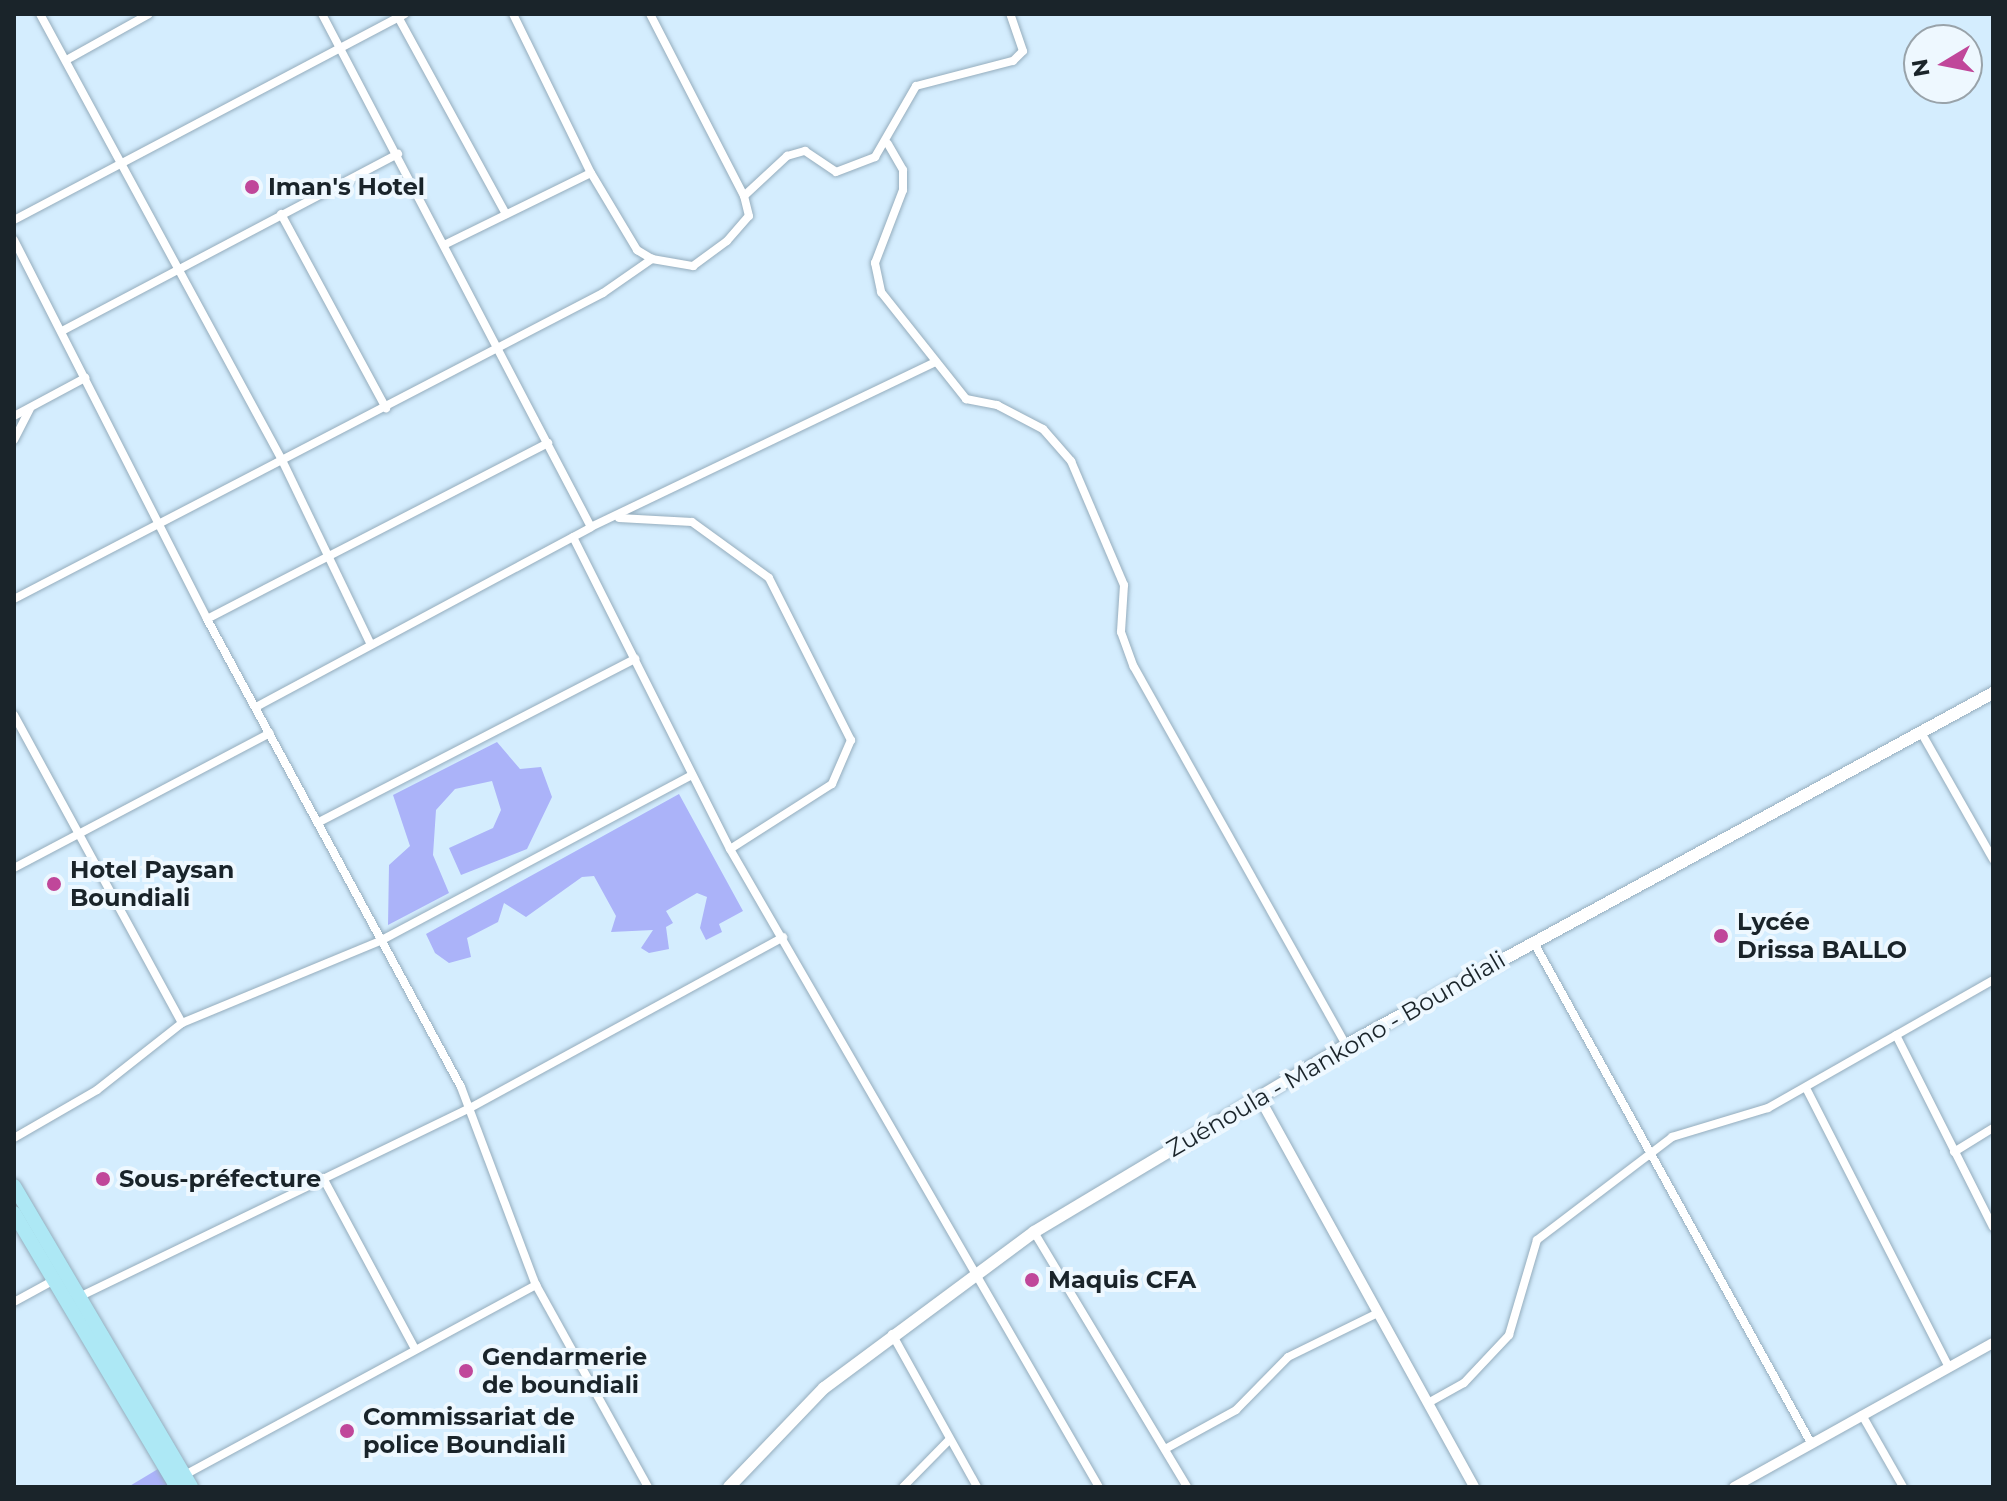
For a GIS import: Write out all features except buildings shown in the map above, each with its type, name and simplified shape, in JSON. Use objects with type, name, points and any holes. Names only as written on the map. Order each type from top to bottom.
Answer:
[{"type":"main road","name":"Zuénoula - Mankono - Boundiali","points":[[729,1487],[824,1388],[891,1333],[1034,1232],[1346,1045],[1993,693]]},
{"type":"main road","points":[[14,1186],[61,1276],[181,1483]]},
{"type":"main road","points":[[14,1213],[61,1276],[81,1296],[181,1483]]},
{"type":"street","points":[[40,14],[70,58],[122,164],[282,460],[371,645]]},
{"type":"street","points":[[70,58],[149,14]]},
{"type":"street","points":[[322,14],[500,345],[591,527]]},
{"type":"street","points":[[513,14],[591,173],[637,250],[652,259],[693,266],[716,251],[749,216],[744,196],[650,14]]},
{"type":"street","points":[[744,196],[787,156],[805,151],[836,172],[888,144],[916,86],[1013,61],[1023,51],[1010,14]]},
{"type":"street","points":[[14,220],[342,50],[400,15],[506,214]]},
{"type":"street","points":[[888,144],[903,170],[903,190],[875,278],[934,363],[966,399],[997,405],[1043,429],[1071,461],[1124,585],[1121,632],[1134,667],[1346,1045]]},
{"type":"street","points":[[62,331],[178,267],[398,154]]},
{"type":"street","points":[[446,244],[591,173]]},
{"type":"street","points":[[281,214],[386,408]]},
{"type":"street","points":[[14,240],[207,619],[319,822],[468,1109],[536,1285],[648,1487]]},
{"type":"street","points":[[14,599],[386,408],[652,259]]},
{"type":"street","points":[[256,707],[591,527],[934,363]]},
{"type":"street","points":[[14,416],[85,378]]},
{"type":"street","points":[[14,440],[31,407]]},
{"type":"street","points":[[207,619],[548,443]]},
{"type":"street","points":[[615,517],[692,522],[769,578],[851,740],[832,784],[730,849]]},
{"type":"street","points":[[573,537],[690,776],[730,849],[1099,1487]]},
{"type":"street","points":[[319,822],[635,659]]},
{"type":"street","points":[[14,715],[182,1023]]},
{"type":"street","points":[[14,868],[270,733]]},
{"type":"street","points":[[1922,734],[1993,859]]},
{"type":"street","points":[[14,1138],[97,1090],[182,1023],[380,941],[690,776]]},
{"type":"street","points":[[81,1296],[468,1109],[783,937]]},
{"type":"street","points":[[1533,941],[1811,1443]]},
{"type":"street","points":[[1428,1403],[1464,1383],[1509,1335],[1537,1240],[1650,1157],[1672,1137],[1744,1117],[1806,1088],[1993,980]]},
{"type":"street","points":[[1896,1035],[1993,1227]]},
{"type":"street","points":[[1806,1088],[1949,1367]]},
{"type":"street","points":[[1259,1097],[1474,1487]]},
{"type":"street","points":[[1954,1152],[1993,1128]]},
{"type":"street","points":[[323,1178],[415,1349]]},
{"type":"street","points":[[1034,1232],[1167,1448],[1187,1487]]},
{"type":"street","points":[[14,1302],[61,1276]]},
{"type":"street","points":[[181,1483],[415,1349],[536,1285]]},
{"type":"street","points":[[1167,1448],[1248,1401],[1288,1357],[1378,1313]]},
{"type":"street","points":[[891,1333],[977,1487]]},
{"type":"street","points":[[1734,1487],[1993,1343]]},
{"type":"street","points":[[1862,1415],[1903,1487]]},
{"type":"street","points":[[903,1487],[949,1440]]},
{"type":"shaded area","points":[[497,742],[520,769],[541,767],[552,797],[527,849],[461,875],[449,848],[493,828],[501,810],[492,781],[455,789],[436,810],[433,855],[449,893],[388,925],[389,865],[410,846],[393,795]]},
{"type":"shaded area","points":[[679,794],[743,911],[719,924],[722,932],[706,940],[700,928],[707,897],[697,893],[666,911],[673,923],[666,927],[669,949],[649,953],[641,948],[653,930],[611,932],[616,916],[594,876],[582,877],[526,917],[504,903],[498,922],[467,938],[471,957],[449,963],[435,953],[426,934]]},
{"type":"shaded area","points":[[163,1466],[175,1487],[128,1487]]},
{"type":"place","name":"Iman's Hotel","points":[[252,187]]},
{"type":"place","name":"Hotel Paysan Boundiali","points":[[54,884]]},
{"type":"place","name":"Lycée Drissa BALLO","points":[[1721,936]]},
{"type":"place","name":"Sous-préfecture","points":[[103,1179]]},
{"type":"place","name":"Maquis CFA","points":[[1032,1280]]},
{"type":"place","name":"Gendarmerie de boundiali","points":[[466,1371]]},
{"type":"place","name":"Commissariat de police Boundiali","points":[[347,1431]]}]
